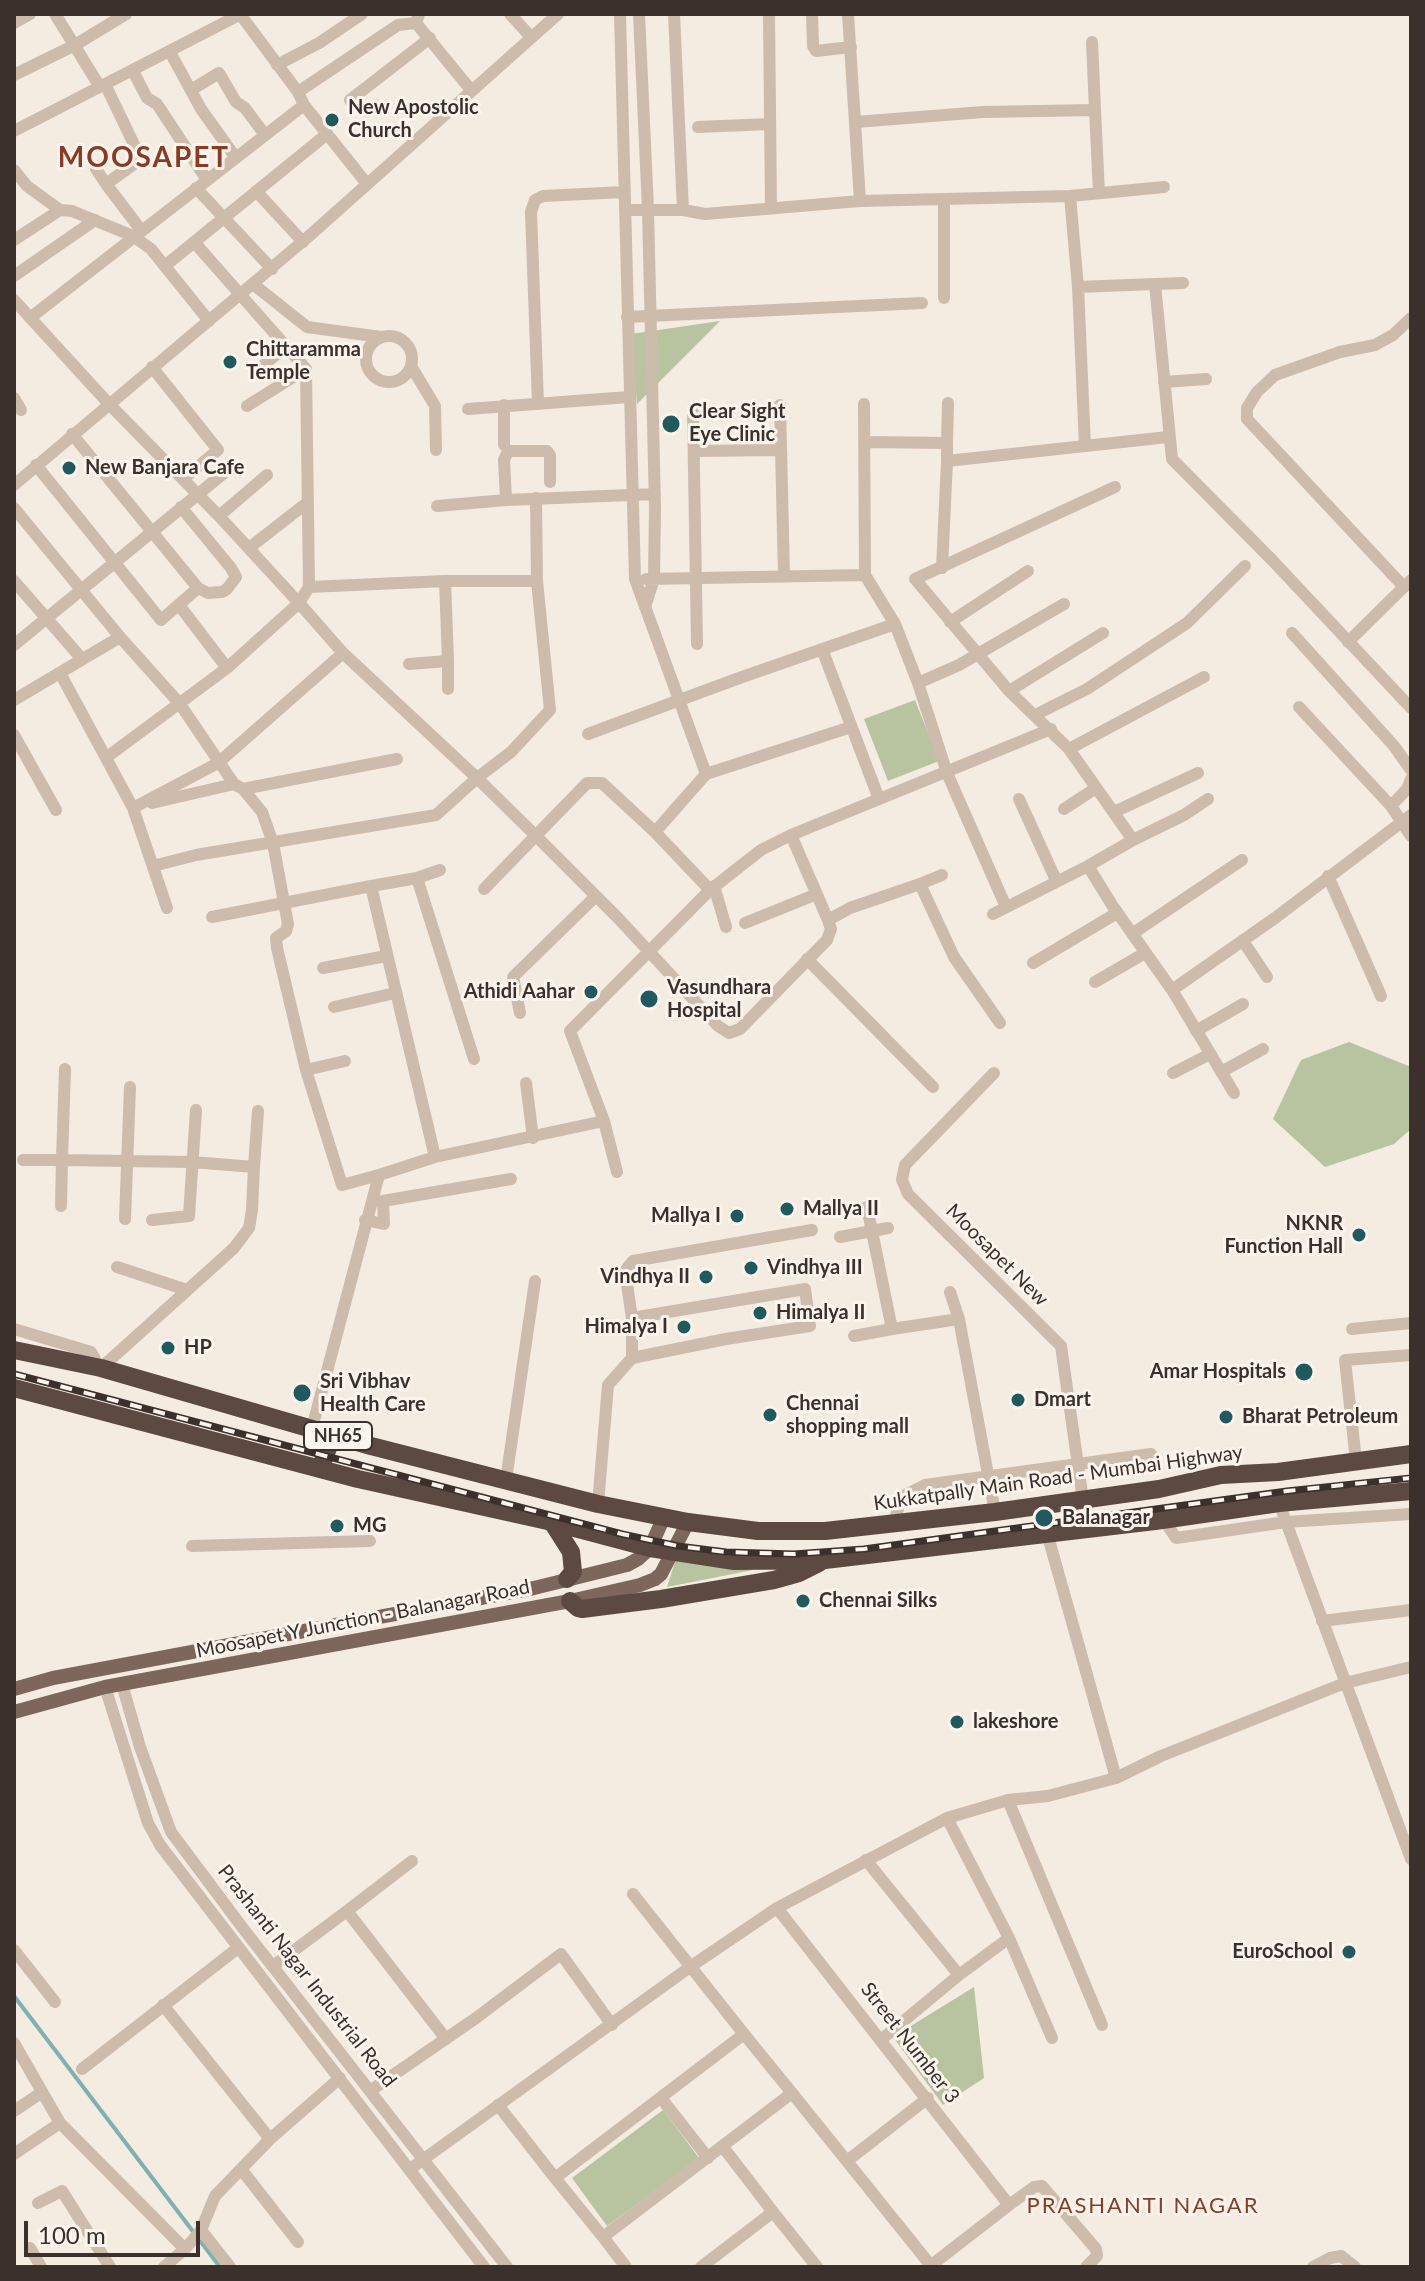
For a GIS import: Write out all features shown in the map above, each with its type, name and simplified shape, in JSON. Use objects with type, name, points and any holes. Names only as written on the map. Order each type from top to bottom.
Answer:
[{"type":"highway","name":"NH65","points":[[14,1350],[96,1367],[333,1435],[598,1504],[664,1517]]},
{"type":"highway","name":"NH65","points":[[14,1388],[320,1469],[552,1522],[650,1548],[734,1561],[825,1560],[1164,1520],[1279,1503],[1411,1491]]},
{"type":"highway","points":[[320,1469],[333,1435]]},
{"type":"highway","name":"Kukkatpally Main Road - Mumbai Highway","points":[[664,1517],[758,1531],[825,1531],[1083,1500],[1159,1489],[1221,1475],[1278,1472],[1411,1454]]},
{"type":"highway","points":[[552,1522],[571,1552],[573,1572],[567,1579]]},
{"type":"highway","points":[[570,1601],[582,1609],[661,1599],[774,1580],[799,1573],[825,1560]]},
{"type":"main road","points":[[14,1689],[53,1678],[518,1591],[634,1562],[650,1548],[664,1517]]},
{"type":"main road","name":"Moosapet Y Junction - Balanagar Road","points":[[14,1712],[105,1687],[570,1601],[647,1583],[661,1574],[688,1522]]},
{"type":"street","points":[[14,23],[30,14]]},
{"type":"street","points":[[55,14],[103,86],[141,159],[106,184]]},
{"type":"street","points":[[14,75],[75,45],[126,14]]},
{"type":"street","points":[[14,131],[240,14],[298,92],[304,105],[367,184]]},
{"type":"street","points":[[277,65],[319,43],[362,14]]},
{"type":"street","points":[[510,14],[531,37]]},
{"type":"street","points":[[14,485],[242,295],[558,14]]},
{"type":"street","points":[[620,14],[635,579],[706,774]]},
{"type":"street","points":[[639,14],[648,209],[655,494],[654,579],[645,607]]},
{"type":"street","points":[[674,14],[683,210]]},
{"type":"street","points":[[769,14],[771,208]]},
{"type":"street","points":[[812,14],[814,48],[819,51],[848,47]]},
{"type":"street","points":[[848,14],[848,47]]},
{"type":"street","points":[[298,92],[398,25],[418,19],[471,90]]},
{"type":"street","points":[[845,29],[856,122],[860,201]]},
{"type":"street","points":[[350,100],[430,38]]},
{"type":"street","points":[[1092,42],[1099,193]]},
{"type":"street","points":[[170,52],[201,109],[236,158]]},
{"type":"street","points":[[133,71],[147,98],[157,104],[223,217],[272,269]]},
{"type":"street","points":[[191,90],[219,73],[236,102],[245,108],[265,135]]},
{"type":"street","points":[[30,318],[304,105]]},
{"type":"street","points":[[856,122],[983,112],[1095,110]]},
{"type":"street","points":[[698,127],[770,124]]},
{"type":"street","points":[[166,265],[327,134]]},
{"type":"street","points":[[96,169],[137,233],[209,321]]},
{"type":"street","points":[[14,170],[27,186],[60,210],[72,211],[137,233]]},
{"type":"street","points":[[14,195],[27,186]]},
{"type":"street","points":[[626,210],[683,210],[705,214],[860,201],[1070,196],[1164,187]]},
{"type":"street","points":[[256,191],[303,242]]},
{"type":"street","points":[[538,403],[531,212],[535,200],[543,196],[624,192]]},
{"type":"street","points":[[1070,196],[1078,287],[1085,446]]},
{"type":"street","points":[[944,199],[944,298]]},
{"type":"street","points":[[14,240],[60,210]]},
{"type":"street","points":[[14,276],[95,220]]},
{"type":"street","points":[[107,757],[227,668],[299,603],[309,587],[306,369],[194,242]]},
{"type":"street","points":[[1078,287],[1183,283]]},
{"type":"street","points":[[253,284],[307,327],[402,340],[410,351],[411,366],[435,406],[436,450]]},
{"type":"street","points":[[1155,284],[1172,459],[1411,708]]},
{"type":"street","points":[[14,300],[109,404],[198,493],[343,653],[536,836],[718,1026],[729,1033],[740,1029],[827,940],[831,929],[791,835]]},
{"type":"street","points":[[627,317],[922,303]]},
{"type":"street","points":[[1348,642],[1407,584],[1247,419],[1247,408],[1257,392],[1275,375],[1340,352],[1375,345],[1393,335],[1411,318]]},
{"type":"street","points":[[381,337],[367,353],[368,369],[373,375],[394,381],[411,366]]},
{"type":"street","points":[[259,369],[285,347]]},
{"type":"street","points":[[152,367],[218,450],[183,479]]},
{"type":"street","points":[[247,406],[306,369]]},
{"type":"street","points":[[1164,382],[1206,379]]},
{"type":"street","points":[[468,409],[629,397]]},
{"type":"street","points":[[942,568],[948,403]]},
{"type":"street","points":[[864,404],[865,575],[895,624],[947,773],[1006,907]]},
{"type":"street","points":[[504,405],[504,445]]},
{"type":"street","points":[[780,405],[784,576]]},
{"type":"street","points":[[693,413],[697,644]]},
{"type":"street","points":[[72,434],[198,588],[208,593],[222,592],[236,577],[181,507]]},
{"type":"street","points":[[947,461],[1168,437]]},
{"type":"street","points":[[866,442],[947,443]]},
{"type":"street","points":[[694,451],[780,450]]},
{"type":"street","points":[[506,500],[504,460],[508,451],[547,451],[550,455],[550,482]]},
{"type":"street","points":[[36,465],[116,561],[158,619],[161,620],[198,588]]},
{"type":"street","points":[[14,645],[230,468]]},
{"type":"street","points":[[219,516],[267,475]]},
{"type":"street","points":[[1115,487],[915,579],[1009,691],[1069,749],[1133,840]]},
{"type":"street","points":[[437,506],[536,498],[655,494]]},
{"type":"street","points":[[153,866],[196,855],[436,815],[511,752],[550,710],[537,581],[536,498]]},
{"type":"street","points":[[249,548],[308,502]]},
{"type":"street","points":[[14,508],[120,637],[180,704],[218,763],[262,812],[273,843],[288,924],[286,931],[276,938],[277,948],[306,1070],[342,1185],[435,1157],[604,1121]]},
{"type":"street","points":[[1035,715],[1087,689],[1187,623],[1245,566]]},
{"type":"street","points":[[950,622],[1028,571]]},
{"type":"street","points":[[635,579],[865,575]]},
{"type":"street","points":[[14,581],[82,659]]},
{"type":"street","points":[[309,587],[445,581],[537,581]]},
{"type":"street","points":[[445,581],[448,689]]},
{"type":"street","points":[[918,683],[980,654],[1064,604]]},
{"type":"street","points":[[179,605],[227,668]]},
{"type":"street","points":[[588,734],[895,624]]},
{"type":"street","points":[[1009,691],[1103,633]]},
{"type":"street","points":[[1292,633],[1384,735],[1411,770]]},
{"type":"street","points":[[14,700],[120,637]]},
{"type":"street","points":[[822,649],[879,799]]},
{"type":"street","points":[[133,808],[218,763],[343,653]]},
{"type":"street","points":[[409,664],[448,661]]},
{"type":"street","points":[[60,673],[133,808],[167,908]]},
{"type":"street","points":[[1069,749],[1204,677]]},
{"type":"street","points":[[1299,707],[1391,806],[1407,818],[1411,836]]},
{"type":"street","points":[[655,832],[706,774],[851,727]]},
{"type":"street","points":[[617,1172],[604,1121],[570,1031],[648,951],[712,888],[761,850],[1051,729]]},
{"type":"street","points":[[14,735],[56,810]]},
{"type":"street","points":[[133,808],[397,759]]},
{"type":"street","points":[[1114,812],[1198,773]]},
{"type":"street","points":[[1391,806],[1407,789],[1411,779]]},
{"type":"street","points":[[484,889],[587,783],[595,781],[602,783],[712,888],[726,927]]},
{"type":"street","points":[[1064,809],[1096,788]]},
{"type":"street","points":[[1019,799],[1056,880]]},
{"type":"street","points":[[993,914],[1184,815],[1208,799]]},
{"type":"street","points":[[1172,990],[1407,818]]},
{"type":"street","points":[[1132,934],[1242,860]]},
{"type":"street","points":[[1088,866],[1172,990],[1234,1093]]},
{"type":"street","points":[[212,917],[417,878],[440,870]]},
{"type":"street","points":[[828,920],[850,908],[942,875]]},
{"type":"street","points":[[1328,876],[1381,996]]},
{"type":"street","points":[[417,878],[474,1059]]},
{"type":"street","points":[[920,884],[954,957],[1000,1023]]},
{"type":"street","points":[[371,886],[435,1157]]},
{"type":"street","points":[[745,923],[817,894]]},
{"type":"street","points":[[520,1013],[513,977],[596,896]]},
{"type":"street","points":[[1033,963],[1117,913]]},
{"type":"street","points":[[1243,941],[1267,977]]},
{"type":"street","points":[[1095,982],[1145,953]]},
{"type":"street","points":[[323,968],[386,956]]},
{"type":"street","points":[[807,959],[933,1087]]},
{"type":"street","points":[[334,1007],[395,993]]},
{"type":"street","points":[[1196,1031],[1243,1004]]},
{"type":"street","points":[[1221,1072],[1263,1049]]},
{"type":"street","points":[[1173,1073],[1210,1054]]},
{"type":"street","points":[[306,1070],[345,1061]]},
{"type":"street","points":[[61,1206],[65,1069]]},
{"type":"street","name":"Moosapet New","points":[[994,1073],[905,1165],[902,1180],[908,1194],[1061,1346],[1083,1500]]},
{"type":"street","points":[[526,1083],[533,1138]]},
{"type":"street","points":[[125,1219],[130,1087]]},
{"type":"street","points":[[152,1220],[189,1216],[196,1110]]},
{"type":"street","points":[[96,1367],[234,1248],[249,1228],[258,1111]]},
{"type":"street","points":[[23,1160],[192,1162],[254,1167]]},
{"type":"street","points":[[312,1428],[379,1175]]},
{"type":"street","points":[[365,1220],[384,1224],[383,1201],[511,1179]]},
{"type":"street","points":[[867,1207],[892,1329]]},
{"type":"street","points":[[840,1237],[888,1228]]},
{"type":"street","points":[[632,1358],[632,1318],[625,1271],[633,1261],[812,1230]]},
{"type":"street","points":[[117,1267],[187,1290]]},
{"type":"street","points":[[506,1480],[535,1281]]},
{"type":"street","points":[[598,1504],[608,1385],[632,1358],[810,1326],[805,1289],[632,1318]]},
{"type":"street","points":[[950,1292],[959,1319],[995,1512]]},
{"type":"street","points":[[854,1336],[959,1319]]},
{"type":"street","points":[[1352,1329],[1411,1323]]},
{"type":"street","points":[[14,1329],[91,1352],[96,1367]]},
{"type":"street","points":[[1356,1461],[1345,1360],[1411,1355]]},
{"type":"street","points":[[894,1524],[901,1497],[925,1485],[1151,1454]]},
{"type":"street","points":[[1279,1503],[1411,1859]]},
{"type":"street","points":[[1164,1520],[1176,1538],[1286,1522],[1411,1514]]},
{"type":"street","points":[[1047,1533],[1116,1778]]},
{"type":"street","points":[[192,1546],[370,1541]]},
{"type":"street","points":[[1322,1621],[1411,1610]]},
{"type":"street","points":[[410,2169],[777,1908],[947,1818],[1008,1800],[1048,1796],[1116,1778],[1161,1756],[1345,1683],[1411,1667]]},
{"type":"street","name":"Prashanti Nagar Industrial Road","points":[[122,1684],[140,1747],[171,1832],[507,2267]]},
{"type":"street","name":"Prashanti Nagar Industrial Road","points":[[105,1687],[148,1823],[160,1845],[481,2262]]},
{"type":"street","points":[[1008,1800],[1102,2025]]},
{"type":"street","points":[[947,1818],[1009,1938],[1052,2038]]},
{"type":"street","points":[[866,1860],[959,1975]]},
{"type":"street","points":[[273,1966],[412,1861]]},
{"type":"street","points":[[633,1894],[931,2267],[1009,2205],[1034,2187],[1042,2186],[1096,2249],[1097,2256],[1086,2267]]},
{"type":"street","name":"Street Number 3","points":[[777,1908],[1009,2205]]},
{"type":"street","points":[[347,1911],[446,2039]]},
{"type":"street","points":[[882,2039],[1009,1938]]},
{"type":"street","points":[[82,2069],[238,1948]]},
{"type":"street","points":[[14,1950],[55,2002]]},
{"type":"street","points":[[370,2091],[561,1954],[612,2025]]},
{"type":"street","points":[[163,2005],[270,2139]]},
{"type":"street","points":[[555,2178],[744,2034]]},
{"type":"street","points":[[14,2043],[60,2123],[185,2249]]},
{"type":"street","points":[[164,2267],[200,2231],[215,2196],[270,2139],[340,2078]]},
{"type":"street","points":[[14,2111],[41,2093]]},
{"type":"street","points":[[603,2237],[792,2093]]},
{"type":"street","points":[[661,2098],[708,2158]]},
{"type":"street","points":[[847,2161],[928,2098]]},
{"type":"street","points":[[498,2105],[626,2267]]},
{"type":"street","points":[[14,2154],[60,2123]]},
{"type":"street","points":[[723,2147],[817,2267]]},
{"type":"street","points":[[241,2169],[298,2242]]},
{"type":"street","points":[[38,2203],[62,2191],[110,2267]]},
{"type":"street","points":[[701,2267],[773,2212]]},
{"type":"street","points":[[200,2231],[230,2267]]},
{"type":"street","points":[[30,2248],[41,2267]]},
{"type":"street","points":[[717,2255],[726,2267]]},
{"type":"street","points":[[1313,2267],[1341,2256],[1355,2267]]},
{"type":"street","points":[[465,2267],[481,2262]]},
{"type":"green space","points":[[720,321],[637,404],[631,334]]},
{"type":"green space","points":[[915,700],[939,761],[888,781],[864,719]]},
{"type":"green space","points":[[1349,1042],[1411,1067],[1411,1129],[1394,1144],[1325,1167],[1273,1119],[1301,1060]]},
{"type":"green space","points":[[676,1559],[753,1570],[667,1587]]},
{"type":"green space","points":[[974,1987],[984,2078],[943,2105],[893,2037]]},
{"type":"green space","points":[[663,2110],[699,2158],[607,2226],[572,2178]]},
{"type":"waterway","points":[[14,1996],[220,2267]]},
{"type":"railway","points":[[14,1374],[622,1534],[726,1552],[794,1554],[864,1549],[1287,1491],[1411,1478]]},
{"type":"place","name":"New Apostolic Church","points":[[332,120]]},
{"type":"place","name":"Chittaramma Temple","points":[[230,362]]},
{"type":"place","name":"Clear Sight Eye Clinic","points":[[671,424]]},
{"type":"place","name":"New Banjara Cafe","points":[[69,468]]},
{"type":"place","name":"Athidi Aahar","points":[[591,992]]},
{"type":"place","name":"Vasundhara Hospital","points":[[649,999]]},
{"type":"place","name":"Mallya II","points":[[787,1209]]},
{"type":"place","name":"Mallya I","points":[[737,1216]]},
{"type":"place","name":"NKNR Function Hall","points":[[1359,1235]]},
{"type":"place","name":"Vindhya III","points":[[751,1268]]},
{"type":"place","name":"Vindhya II","points":[[706,1277]]},
{"type":"place","name":"Himalya II","points":[[760,1313]]},
{"type":"place","name":"Himalya I","points":[[684,1327]]},
{"type":"place","name":"HP","points":[[168,1348]]},
{"type":"place","name":"Amar Hospitals","points":[[1304,1372]]},
{"type":"place","name":"Sri Vibhav Health Care","points":[[302,1393]]},
{"type":"place","name":"Dmart","points":[[1018,1400]]},
{"type":"place","name":"Chennai shopping mall","points":[[770,1415]]},
{"type":"place","name":"Bharat Petroleum","points":[[1226,1417]]},
{"type":"place","name":"Balanagar","points":[[1044,1518]]},
{"type":"place","name":"MG","points":[[337,1526]]},
{"type":"place","name":"Chennai Silks","points":[[803,1601]]},
{"type":"place","name":"lakeshore","points":[[957,1722]]},
{"type":"place","name":"EuroSchool","points":[[1349,1952]]},
{"type":"district","name":"MOOSAPET","points":[[144,158]]},
{"type":"district","name":"PRASHANTI NAGAR","points":[[1143,2206]]}]
